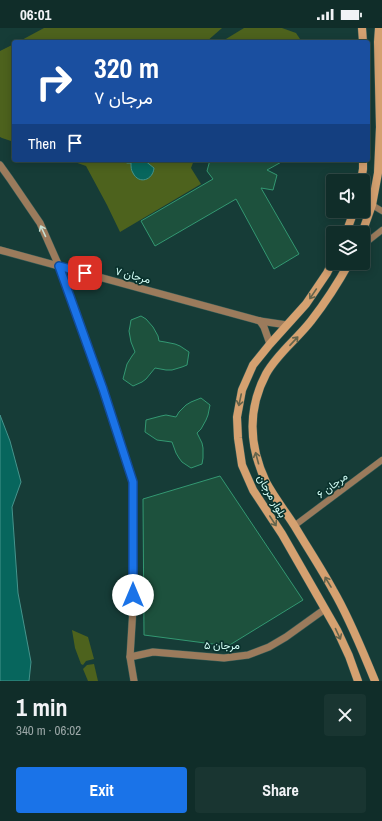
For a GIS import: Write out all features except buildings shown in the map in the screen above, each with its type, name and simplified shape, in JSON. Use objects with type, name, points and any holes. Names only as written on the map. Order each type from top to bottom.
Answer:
[{"type":"main road","points":[[362,28],[363,40]]},
{"type":"main road","points":[[364,226],[372,204],[378,173],[380,127],[379,28]]},
{"type":"main road","points":[[362,174],[363,162]]},
{"type":"main road","name":"بلوار مرجان","points":[[328,270],[306,304],[253,365],[242,390],[236,417],[242,465],[253,490],[282,534],[326,609],[349,656],[358,681]]},
{"type":"main road","name":"بلوار مرجان","points":[[345,270],[312,321],[276,359],[266,374],[256,397],[252,418],[253,437],[258,460],[266,482],[333,591],[350,623],[375,681]]},
{"type":"main road","points":[[282,534],[294,526]]},
{"type":"street","points":[[0,165],[40,223],[59,266],[103,389],[133,482],[130,657],[134,681]]},
{"type":"street","points":[[372,204],[382,211]]},
{"type":"street","points":[[370,239],[382,230]]},
{"type":"street","name":"مرجان ۷","points":[[0,250],[260,321],[287,325]]},
{"type":"street","points":[[260,321],[264,327],[270,344]]},
{"type":"street","name":"مرجان ۶","points":[[294,526],[382,460]]},
{"type":"street","name":"مرجان ۵","points":[[130,657],[153,652],[224,658],[248,655],[275,644],[326,609]]},
{"type":"shaded area","points":[[44,28],[222,28],[208,40],[22,40]]},
{"type":"shaded area","points":[[244,28],[282,28],[296,33],[301,40],[224,40]]},
{"type":"shaded area","points":[[12,45],[12,141],[0,137],[0,51]]},
{"type":"shaded area","points":[[75,162],[193,162],[191,168],[201,184],[120,232],[86,166]]},
{"type":"shaded area","points":[[125,162],[146,162],[154,168],[153,172],[151,176],[145,180],[139,179],[132,172],[131,163]]},
{"type":"shaded area","points":[[0,415],[10,441],[21,482],[12,507],[18,593],[31,662],[29,681],[0,681]]},
{"type":"shaded area","points":[[72,630],[88,637],[94,659],[86,661],[83,665],[81,664],[75,648]]},
{"type":"shaded area","points":[[94,664],[98,681],[88,681],[83,669],[87,665]]},
{"type":"route","points":[[85,273],[59,266],[103,389],[133,482],[133,595]]}]
